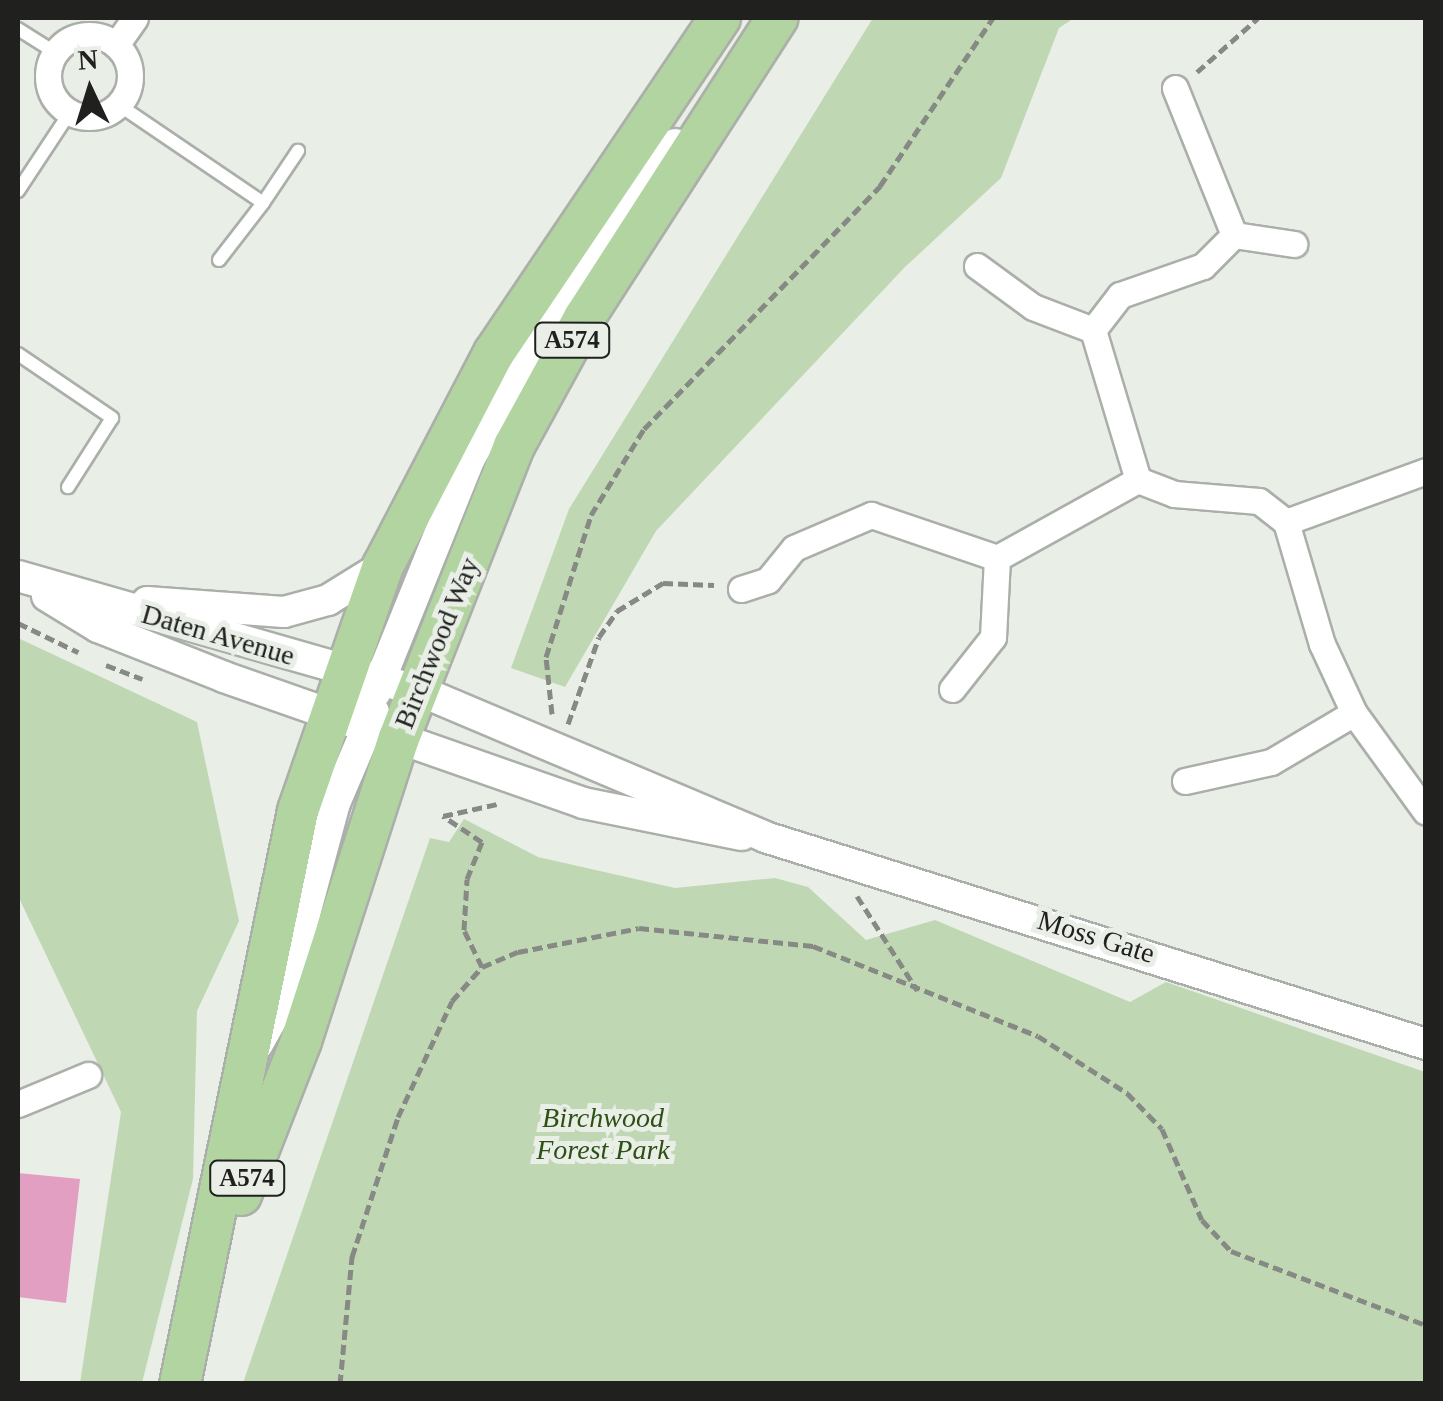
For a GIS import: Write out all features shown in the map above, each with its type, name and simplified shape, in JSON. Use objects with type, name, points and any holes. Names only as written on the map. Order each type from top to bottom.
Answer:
[{"type":"main road","name":"Birchwood Way","points":[[194,1316],[300,1041],[363,726],[343,668],[383,566],[494,353],[720,18]]},
{"type":"main road","name":"Birchwood Way","points":[[180,1384],[254,1050],[274,919],[363,726],[401,685],[514,446],[584,318],[777,18]]},
{"type":"street","points":[[116,45],[135,18]]},
{"type":"street","name":"A574","points":[[363,726],[354,711],[401,685],[469,460],[557,304],[769,18]]},
{"type":"street","points":[[91,35],[116,45],[130,68],[119,105],[96,117],[70,112],[48,79],[56,54],[91,35]]},
{"type":"street","points":[[1176,90],[1234,234]]},
{"type":"street","points":[[1234,234],[1294,244]]},
{"type":"street","points":[[1093,330],[1120,295],[1204,266],[1234,234]]},
{"type":"street","points":[[977,266],[1032,307],[1093,330]]},
{"type":"street","points":[[1093,330],[1138,480]]},
{"type":"street","points":[[1286,522],[1426,472]]},
{"type":"street","points":[[742,589],[768,580],[794,548],[871,515],[998,558],[1138,480]]},
{"type":"street","points":[[1138,480],[1174,494],[1259,501],[1286,522],[1322,644],[1354,713],[1426,812]]},
{"type":"street","points":[[952,689],[993,637],[998,558]]},
{"type":"street","points":[[80,594],[284,612],[328,600],[383,566]]},
{"type":"street","name":"Daten Avenue","points":[[18,577],[401,685]]},
{"type":"street","name":"Daten Avenue","points":[[18,577],[98,627],[363,726]]},
{"type":"street","name":"Moss Gate","points":[[401,685],[765,837],[1426,1044]]},
{"type":"street","points":[[1185,781],[1271,762],[1354,713]]},
{"type":"street","name":"Moss Gate","points":[[363,726],[629,817],[765,837]]},
{"type":"street","points":[[18,1104],[88,1075]]},
{"type":"lane","points":[[18,29],[56,54]]},
{"type":"lane","points":[[119,105],[263,203]]},
{"type":"lane","points":[[18,190],[70,112]]},
{"type":"lane","points":[[219,260],[298,152]]},
{"type":"lane","points":[[18,354],[112,418],[68,487]]},
{"type":"path","points":[[742,589],[690,581],[638,593],[599,638],[567,729],[550,712],[546,657],[591,515],[644,429],[880,186],[993,18]]},
{"type":"path","points":[[1176,90],[1258,18]]},
{"type":"path","points":[[482,968],[464,930],[467,879],[482,842],[443,816],[515,802]]},
{"type":"path","points":[[849,884],[917,990]]},
{"type":"path","points":[[340,1384],[352,1257],[398,1116],[452,1001],[482,968],[639,928],[813,946],[1038,1036],[1127,1094],[1162,1129],[1202,1220],[1231,1252],[1426,1325]]},
{"type":"green space","points":[[873,18],[1074,18],[1059,28],[1001,178],[905,267],[656,531],[565,687],[511,668],[569,509]]},
{"type":"green space","points":[[18,638],[197,722],[239,921],[197,1011],[193,1179],[142,1383],[80,1383],[121,1112],[18,896]]},
{"type":"green space","name":"Birchwood Forest Park","points":[[464,819],[538,857],[675,888],[775,878],[808,887],[866,940],[935,920],[1130,1002],[1166,982],[1425,1072],[1425,1383],[243,1383],[430,838],[449,842]]},
{"type":"building","points":[[18,1173],[80,1179],[66,1303],[18,1297]]}]
